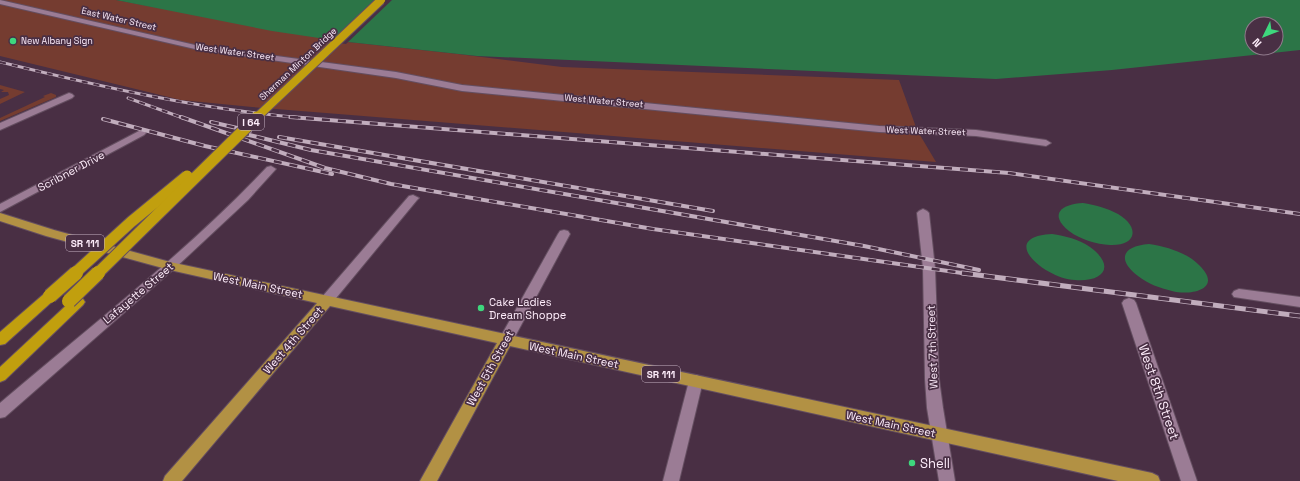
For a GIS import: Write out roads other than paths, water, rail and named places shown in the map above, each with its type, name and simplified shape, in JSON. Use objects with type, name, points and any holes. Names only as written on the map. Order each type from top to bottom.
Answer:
[{"type":"highway","name":"Sherman Minton Bridge","points":[[74,301],[180,198],[254,120],[383,0]]},
{"type":"highway","name":"Sherman Minton Bridge","points":[[0,340],[153,204],[253,120],[383,0]]},
{"type":"highway","points":[[0,366],[74,301],[300,75],[383,0]]},
{"type":"highway","name":"I 64","points":[[0,376],[74,301]]},
{"type":"main road","name":"West Main Street","points":[[0,217],[50,233],[170,266],[1152,481]]},
{"type":"main road","name":"West 4th Street","points":[[171,481],[326,300]]},
{"type":"main road","name":"West 5th Street","points":[[428,481],[506,340]]},
{"type":"street","name":"East Water Street","points":[[0,2],[164,40]]},
{"type":"street","points":[[29,9],[42,6]]},
{"type":"street","name":"West Water Street","points":[[164,40],[195,47],[396,75],[485,91],[633,104],[879,129],[976,133],[1046,143]]},
{"type":"street","points":[[0,127],[69,96]]},
{"type":"street","name":"Scribner Drive","points":[[0,209],[141,133]]},
{"type":"street","name":"Lafayette Street","points":[[0,412],[170,266],[244,198],[270,169]]},
{"type":"street","name":"West 4th Street","points":[[326,300],[413,198]]},
{"type":"street","name":"West 7th Street","points":[[923,213],[929,268],[932,379],[947,481]]},
{"type":"street","name":"West 5th Street","points":[[506,340],[564,234]]},
{"type":"street","points":[[1239,294],[1300,302]]},
{"type":"street","name":"West 8th Street","points":[[1129,303],[1189,481]]},
{"type":"street","points":[[671,481],[696,381]]},
{"type":"railway","points":[[0,62],[150,96],[226,109],[303,118]]},
{"type":"railway","points":[[128,98],[183,118]]},
{"type":"railway","points":[[181,117],[325,168],[391,184],[653,229],[969,274]]},
{"type":"railway","points":[[290,117],[1009,173],[1300,214]]},
{"type":"railway","points":[[103,119],[205,146],[332,174]]},
{"type":"railway","points":[[211,122],[250,131]]},
{"type":"railway","points":[[241,133],[311,150],[864,246],[979,270]]},
{"type":"railway","points":[[279,137],[713,211]]},
{"type":"railway","points":[[962,273],[1300,316]]},
{"type":"place","name":"New Albany Sign","points":[[13,41]]},
{"type":"place","name":"Cake Ladies Dream Shoppe","points":[[481,308]]},
{"type":"place","name":"Shell","points":[[912,463]]}]
